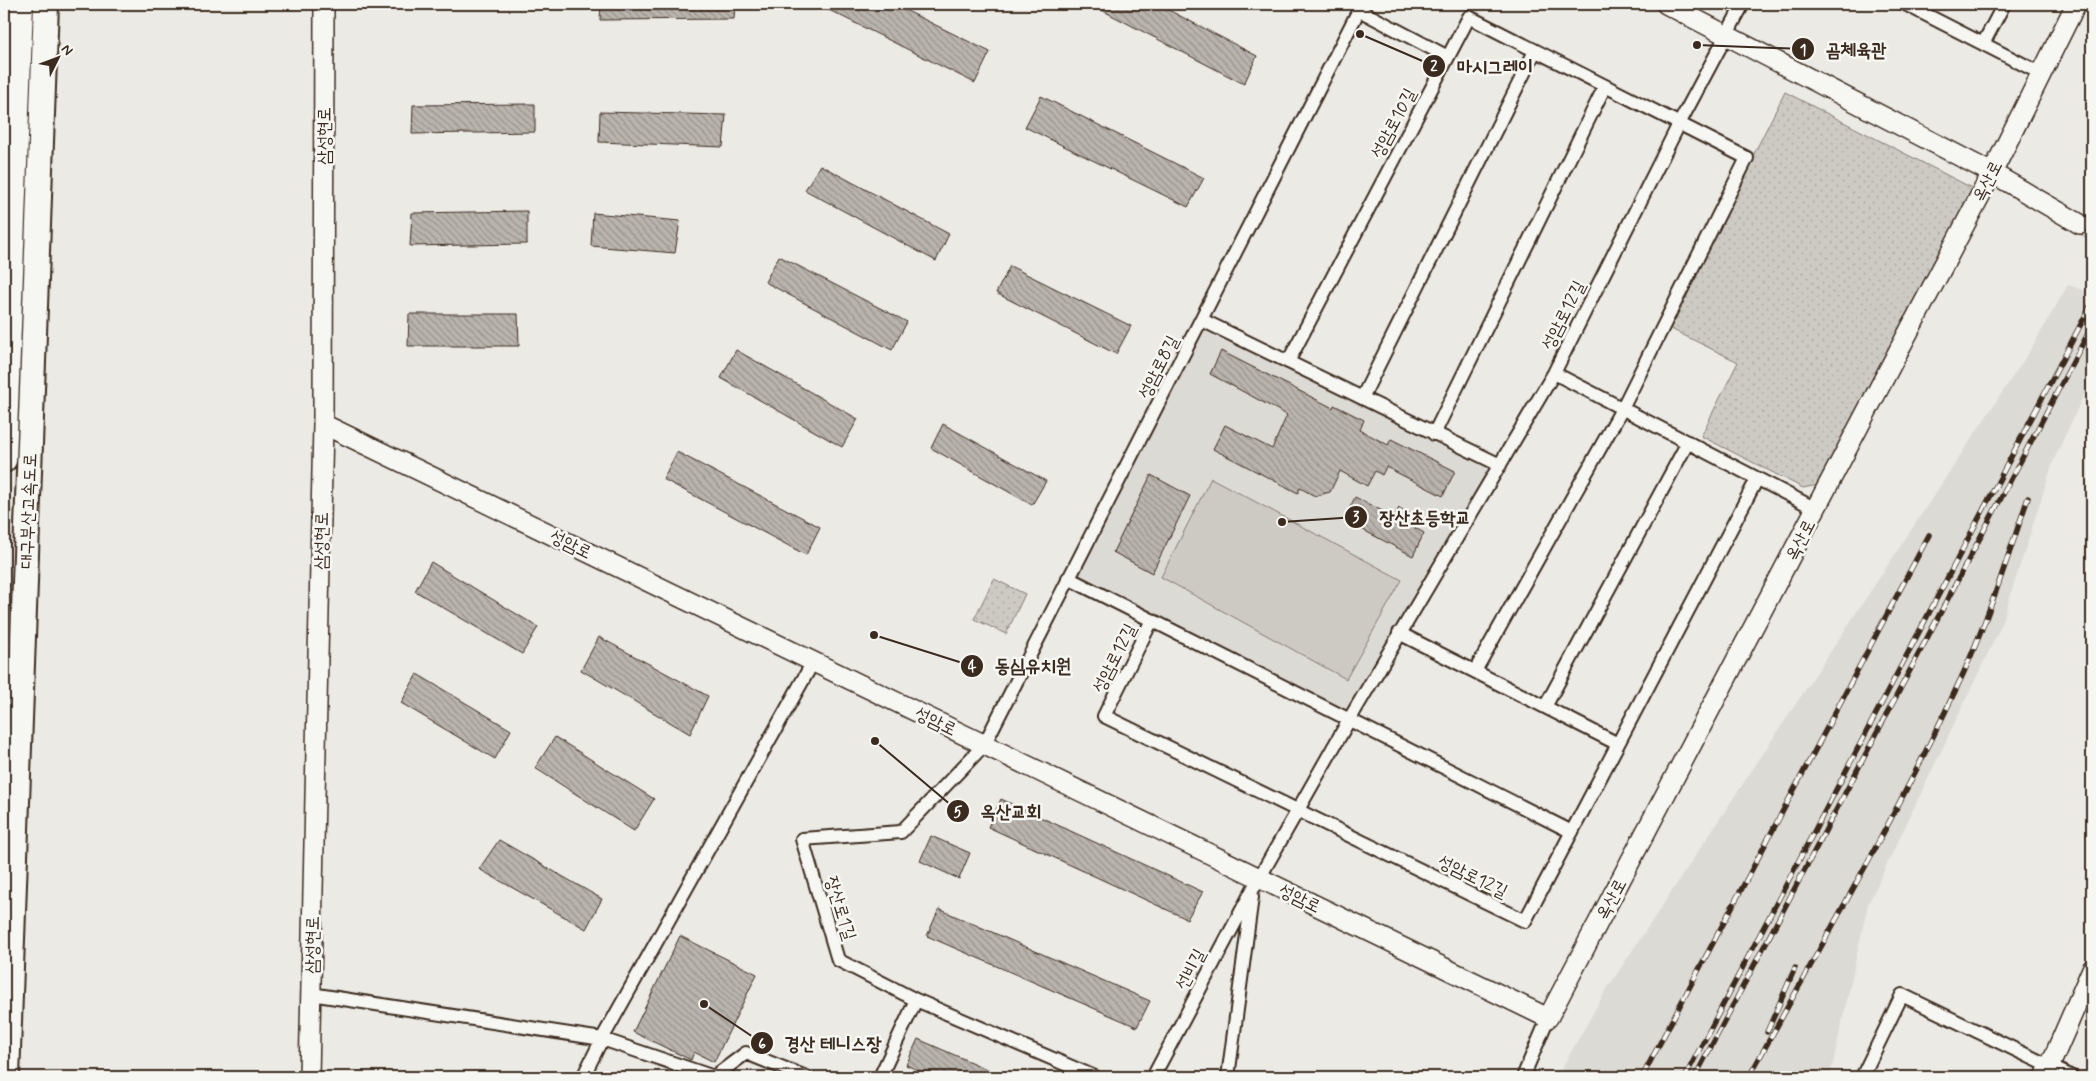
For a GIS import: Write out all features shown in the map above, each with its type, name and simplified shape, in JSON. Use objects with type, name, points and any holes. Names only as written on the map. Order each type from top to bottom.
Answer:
[{"type":"highway","name":"대구부산고속도로","points":[[4,460],[21,4]]},
{"type":"highway","name":"대구부산고속도로","points":[[7,1077],[46,4]]},
{"type":"street","name":"삼성현로","points":[[309,1077],[323,424],[324,4]]},
{"type":"street","points":[[1666,4],[1992,173],[2080,224]]},
{"type":"street","name":"성암로12길","points":[[1256,884],[1399,633],[1554,373],[1679,124],[1743,4]]},
{"type":"street","points":[[1983,44],[2004,4]]},
{"type":"street","name":"옥산로","points":[[1523,1077],[1548,1018],[1992,173],[2040,73],[2076,4]]},
{"type":"street","points":[[1914,6],[2040,73]]},
{"type":"street","points":[[1361,7],[1448,57]]},
{"type":"street","name":"성암로8길","points":[[802,839],[901,832],[984,745],[1361,7]]},
{"type":"street","name":"성암로10길","points":[[1288,362],[1469,16],[1747,158],[1622,408]]},
{"type":"street","points":[[1362,398],[1535,51]]},
{"type":"street","points":[[1434,434],[1605,86]]},
{"type":"street","points":[[1202,320],[1500,465]]},
{"type":"street","points":[[1554,373],[1816,509]]},
{"type":"street","points":[[1475,671],[1622,408]]},
{"type":"street","name":"성암로","points":[[323,424],[984,745],[1256,884],[1548,1018]]},
{"type":"street","points":[[1545,707],[1688,442]]},
{"type":"street","points":[[1572,832],[1758,479]]},
{"type":"street","points":[[1068,578],[1152,620]]},
{"type":"street","name":"성암로12길","points":[[1152,620],[1572,832],[1525,921],[1104,716],[1152,620]]},
{"type":"street","points":[[1399,633],[1618,744]]},
{"type":"street","points":[[583,1077],[602,1039],[813,662]]},
{"type":"street","name":"장산로1길","points":[[802,839],[838,960],[916,1000],[1094,1077]]},
{"type":"street","points":[[1228,1077],[1256,884]]},
{"type":"street","name":"선비길","points":[[1153,1077],[1256,884]]},
{"type":"street","points":[[2048,1072],[2092,969]]},
{"type":"street","points":[[311,994],[602,1039],[714,1077],[746,1053],[806,1077]]},
{"type":"street","points":[[1862,1077],[1902,995],[2048,1072],[2072,1077]]},
{"type":"street","points":[[880,1077],[916,1000]]},
{"type":"shaded area","points":[[1785,92],[1972,188],[1823,484],[1803,488],[1701,436],[1738,362],[1667,327]]},
{"type":"shaded area","points":[[2068,285],[2092,293],[2092,377],[2053,462],[2000,628],[1868,904],[1830,1077],[1557,1077],[1605,992],[2031,349]]},
{"type":"shaded area","points":[[1202,320],[1500,465],[1349,720],[1068,578]]},
{"type":"shaded area","points":[[1211,478],[1402,580],[1346,679],[1161,577]]},
{"type":"shaded area","points":[[994,579],[1025,594],[1006,634],[974,619]]},
{"type":"building","points":[[601,4],[735,4],[734,19],[600,20]]},
{"type":"building","points":[[817,4],[893,4],[990,52],[975,83]]},
{"type":"building","points":[[1090,4],[1157,4],[1257,56],[1244,84]]},
{"type":"building","points":[[1041,96],[1204,178],[1188,207],[1025,127]]},
{"type":"building","points":[[535,104],[535,132],[412,134],[413,105]]},
{"type":"building","points":[[600,112],[726,115],[723,147],[599,142]]},
{"type":"building","points":[[820,165],[949,234],[936,261],[805,190]]},
{"type":"building","points":[[527,211],[527,244],[410,246],[412,213]]},
{"type":"building","points":[[593,213],[680,221],[675,253],[591,246]]},
{"type":"building","points":[[779,256],[907,322],[892,350],[765,282]]},
{"type":"building","points":[[1010,266],[1131,326],[1116,354],[996,293]]},
{"type":"building","points":[[409,314],[518,314],[519,346],[408,346]]},
{"type":"building","points":[[736,350],[858,419],[842,447],[721,378]]},
{"type":"building","points":[[1221,351],[1333,408],[1334,405],[1364,420],[1360,430],[1388,445],[1391,439],[1455,471],[1443,496],[1386,467],[1382,475],[1375,471],[1367,486],[1340,471],[1330,492],[1315,496],[1300,488],[1298,493],[1213,449],[1225,425],[1272,449],[1287,415],[1210,374]]},
{"type":"building","points":[[943,424],[1046,481],[1032,505],[931,448]]},
{"type":"building","points":[[677,452],[820,527],[806,555],[663,479]]},
{"type":"building","points":[[1151,475],[1190,496],[1152,573],[1113,552]]},
{"type":"building","points":[[1355,497],[1394,517],[1399,508],[1420,518],[1415,528],[1424,533],[1413,556],[1344,520]]},
{"type":"building","points":[[431,562],[538,627],[522,654],[415,591]]},
{"type":"building","points":[[599,637],[708,696],[690,734],[581,670]]},
{"type":"building","points":[[417,674],[511,730],[495,759],[401,703]]},
{"type":"building","points":[[555,737],[654,799],[634,831],[535,768]]},
{"type":"building","points":[[1001,799],[1203,892],[1187,919],[988,827]]},
{"type":"building","points":[[931,836],[970,853],[959,879],[920,861]]},
{"type":"building","points":[[499,840],[602,899],[586,929],[479,869]]},
{"type":"building","points":[[939,909],[1150,1001],[1137,1027],[927,936]]},
{"type":"building","points":[[680,936],[757,974],[714,1062],[694,1052],[691,1060],[633,1032]]},
{"type":"building","points":[[918,1039],[1005,1077],[934,1077],[906,1065]]},
{"type":"tunnel","points":[[2080,224],[2092,231]]},
{"type":"railway","points":[[1685,1077],[2092,303]]},
{"type":"railway","points":[[1695,1077],[2092,326]]},
{"type":"railway","points":[[1749,1077],[1887,826],[1939,724],[1982,629],[2028,498]]},
{"type":"railway","points":[[1642,1077],[1929,535]]},
{"type":"railway","points":[[1767,1032],[1795,968]]},
{"type":"place","name":"마시그레이","points":[[1360,34]]},
{"type":"place","name":"곰체육관","points":[[1697,45]]},
{"type":"place","name":"장산초등학교","points":[[1282,522]]},
{"type":"place","name":"동심유치원","points":[[874,635]]},
{"type":"place","name":"옥산교회","points":[[875,741]]},
{"type":"place","name":"경산 테니스장","points":[[704,1004]]}]
